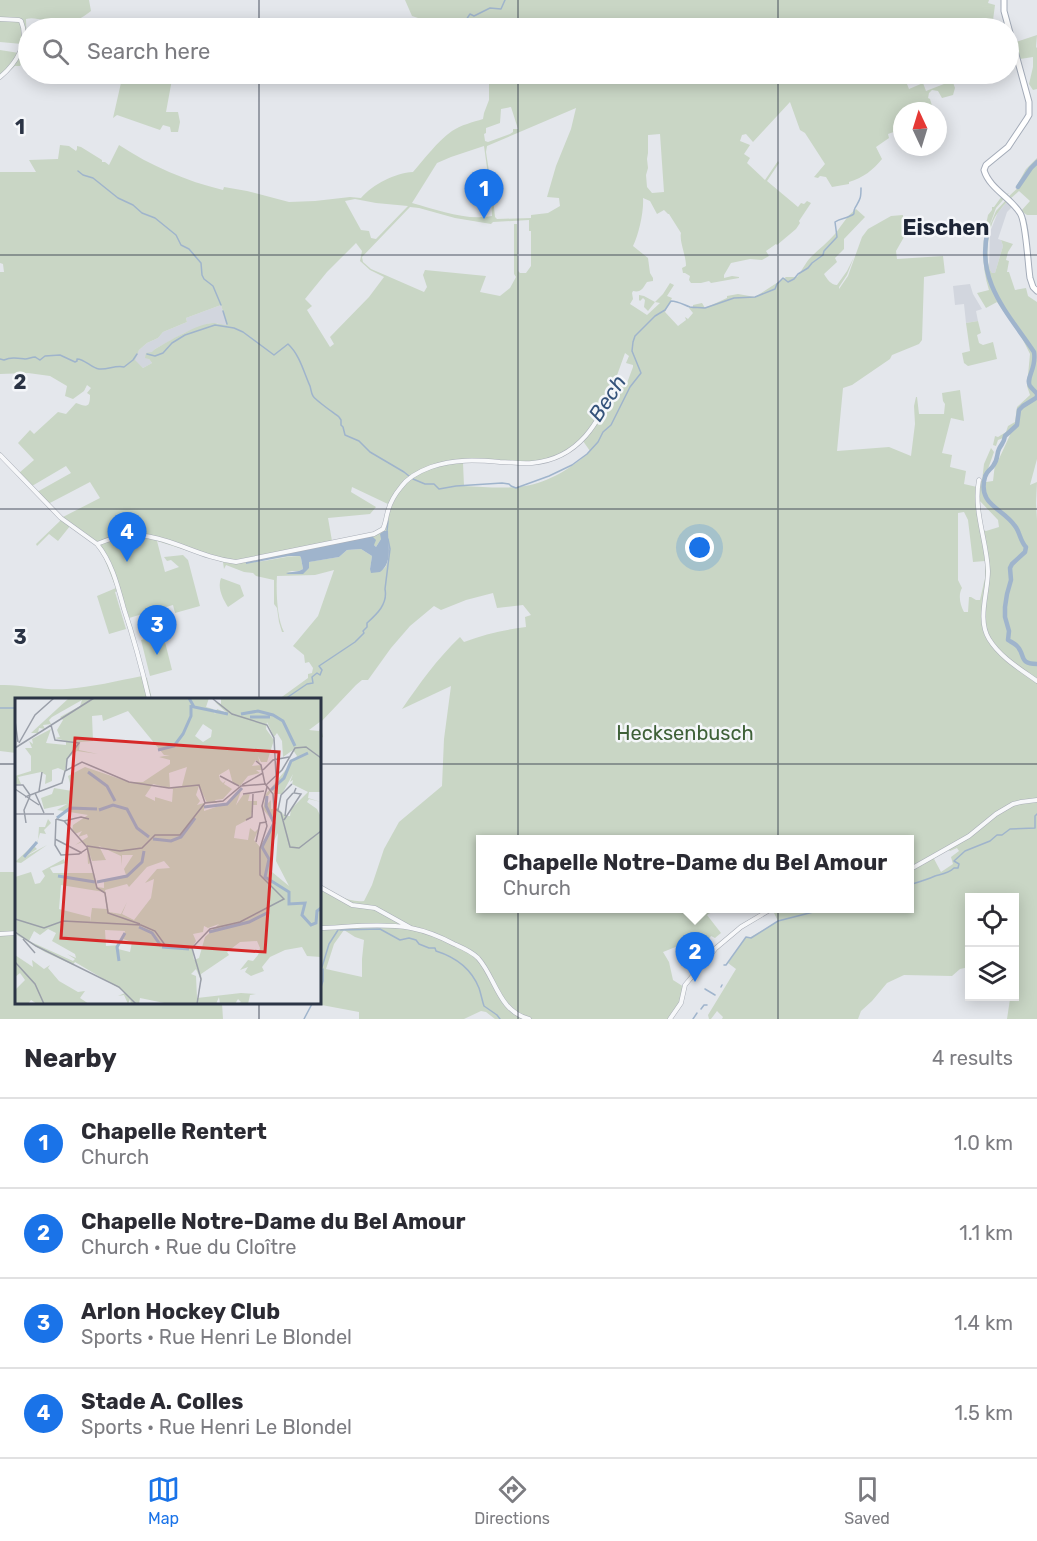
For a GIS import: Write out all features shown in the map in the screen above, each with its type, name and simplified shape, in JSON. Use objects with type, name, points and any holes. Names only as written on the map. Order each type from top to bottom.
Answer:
[{"type":"main road","points":[[1004,0],[1006,18]]},
{"type":"main road","points":[[1019,66],[1032,115],[1008,147],[984,168],[985,175],[1018,210],[1023,219],[1030,278],[1037,291]]},
{"type":"street","points":[[0,19],[18,20]]},
{"type":"street","points":[[0,77],[18,59]]},
{"type":"street","points":[[97,544],[118,537],[158,537],[236,562],[374,534],[383,528],[390,505],[400,488],[421,471],[464,460],[527,463],[543,461],[569,452],[582,440],[596,420],[615,381]]},
{"type":"street","points":[[0,454],[60,519],[97,544],[103,553],[119,592],[149,698]]},
{"type":"street","points":[[979,480],[977,500],[988,572],[984,627],[989,639],[999,651],[1037,681]]},
{"type":"street","points":[[914,867],[969,836],[996,814],[1013,804],[1037,800]]},
{"type":"street","points":[[321,888],[352,905],[375,908],[411,928]]},
{"type":"street","points":[[670,1019],[681,1003],[688,980],[716,948],[741,927],[766,913]]},
{"type":"street","points":[[321,928],[390,926],[411,928],[445,939],[471,952],[484,966],[502,1000],[518,1016],[529,1019]]},
{"type":"street","points":[[0,934],[15,933]]},
{"type":"shaded area","points":[[1007,202],[1012,207],[1007,212],[998,239],[1001,240],[1003,246],[995,273],[992,273],[989,268],[990,232],[998,212]]},
{"type":"shaded area","points":[[970,284],[982,309],[976,311],[978,321],[966,323],[964,304],[955,305],[953,286]]},
{"type":"shaded area","points":[[221,305],[227,325],[210,323],[184,333],[155,349],[149,359],[152,363],[143,368],[134,360],[139,350],[163,332],[187,322],[186,318]]},
{"type":"green space","points":[[0,0],[89,0],[91,11],[80,18],[18,18],[18,44],[0,42]]},
{"type":"green space","points":[[405,0],[989,0],[988,3],[995,5],[993,18],[418,18],[412,16]]},
{"type":"green space","points":[[1037,35],[1037,89],[1033,90],[1029,84],[1033,57],[1020,59],[1019,41]]},
{"type":"green space","points":[[0,50],[18,53],[18,66],[0,79]]},
{"type":"green space","points":[[121,84],[171,84],[166,112],[178,112],[180,122],[178,132],[171,132],[170,127],[163,125],[160,130],[117,115],[113,118]]},
{"type":"green space","name":"Hecksenbusch","points":[[489,84],[907,84],[909,89],[923,84],[926,91],[944,84],[954,84],[953,95],[942,98],[938,91],[932,90],[928,98],[931,102],[893,102],[893,132],[888,134],[889,138],[876,147],[882,159],[875,167],[849,184],[832,187],[826,177],[814,177],[825,164],[805,133],[800,130],[790,102],[753,142],[746,134],[742,135],[740,141],[750,145],[744,154],[750,158],[747,163],[765,180],[778,161],[779,163],[767,181],[798,207],[807,201],[811,203],[796,229],[766,251],[769,256],[762,260],[750,259],[731,263],[724,278],[732,276],[739,278],[711,283],[709,281],[691,283],[690,276],[683,273],[682,268],[686,266],[681,233],[669,214],[664,210],[657,214],[650,201],[643,198],[641,222],[633,246],[648,258],[653,281],[647,282],[640,291],[633,291],[630,304],[647,315],[660,303],[655,302],[670,283],[674,285],[667,296],[672,298],[665,312],[678,326],[686,320],[685,317],[688,319],[693,313],[689,308],[693,308],[693,305],[702,303],[705,308],[727,296],[738,294],[755,297],[786,277],[797,277],[809,259],[856,209],[865,217],[844,239],[844,249],[835,258],[837,262],[824,274],[831,283],[837,285],[854,257],[839,289],[848,276],[862,237],[868,229],[891,216],[903,215],[904,237],[896,251],[897,259],[943,256],[945,273],[924,277],[922,340],[919,344],[892,355],[890,359],[852,385],[843,388],[837,451],[889,447],[911,456],[916,397],[919,414],[944,414],[945,404],[942,393],[960,390],[964,421],[951,418],[942,453],[952,455],[950,467],[966,471],[964,484],[977,487],[979,480],[982,481],[984,464],[991,448],[994,452],[983,483],[993,481],[995,464],[1010,435],[998,440],[996,446],[993,445],[995,436],[998,437],[1006,432],[1008,426],[1015,422],[1017,407],[1030,395],[1027,386],[1030,354],[1021,336],[997,302],[986,308],[977,293],[989,290],[983,253],[988,215],[1002,196],[1009,193],[996,208],[988,230],[996,211],[1006,200],[1007,202],[994,218],[991,226],[988,262],[992,273],[995,273],[1003,246],[1001,240],[1013,244],[1006,260],[1009,261],[1007,272],[1009,272],[1015,290],[1026,288],[1028,296],[1037,302],[1037,459],[1030,485],[1037,482],[1037,1019],[1007,1019],[1010,1001],[1019,1001],[1019,893],[965,893],[965,968],[952,976],[904,975],[887,983],[861,1011],[858,1019],[722,1019],[723,1017],[717,1011],[709,1019],[708,1015],[736,969],[728,963],[746,937],[751,937],[778,921],[774,913],[914,913],[914,835],[476,835],[476,913],[710,913],[707,915],[721,933],[715,938],[711,936],[700,950],[693,944],[683,950],[678,946],[663,952],[669,962],[673,980],[684,987],[683,996],[670,1019],[495,1019],[481,1011],[464,1019],[359,1019],[359,1012],[316,1004],[321,1004],[323,970],[321,971],[321,886],[347,899],[364,901],[384,849],[399,822],[442,786],[444,739],[451,686],[402,709],[436,663],[460,637],[464,642],[526,627],[525,617],[531,615],[523,605],[497,608],[493,593],[441,610],[434,606],[410,626],[368,680],[362,680],[356,685],[321,722],[321,698],[280,698],[312,673],[313,668],[309,662],[305,663],[304,655],[293,646],[318,616],[334,570],[315,575],[277,576],[277,605],[284,632],[282,632],[274,604],[274,580],[226,565],[224,569],[223,562],[157,541],[165,572],[179,567],[164,557],[183,555],[188,560],[200,606],[175,613],[173,605],[129,618],[119,587],[115,592],[126,629],[109,634],[97,596],[116,588],[100,548],[70,526],[58,541],[49,534],[37,546],[36,544],[61,518],[100,498],[90,482],[48,504],[37,492],[71,473],[66,466],[32,486],[19,473],[34,460],[18,443],[30,430],[34,434],[58,412],[66,414],[76,403],[87,405],[90,395],[87,393],[91,388],[87,385],[84,391],[73,399],[65,396],[67,386],[50,376],[28,373],[0,374],[0,272],[4,272],[3,264],[0,263],[0,172],[36,172],[29,160],[58,159],[60,145],[69,146],[76,151],[77,146],[81,147],[109,165],[119,145],[169,172],[223,190],[224,187],[247,191],[289,202],[361,198],[385,180],[413,172],[436,145],[452,131],[483,119],[489,100]],"holes":[[[511,107],[518,129],[513,129],[510,134],[485,141],[486,128],[500,123],[501,109]],[[576,108],[547,197],[559,198],[560,206],[548,213],[531,215],[531,218],[497,219],[495,217],[487,146]],[[660,134],[664,192],[652,193],[647,187],[648,135]],[[484,146],[492,216],[462,216],[412,203],[437,163]],[[355,199],[408,206],[376,239],[371,238],[369,231],[361,230],[345,201]],[[410,207],[491,224],[529,220],[531,266],[526,273],[518,271],[517,224],[514,224],[514,274],[516,277],[510,288],[500,296],[480,292],[486,276],[425,270],[423,275],[427,287],[424,292],[371,269],[363,262],[362,257]],[[356,243],[362,251],[360,261],[370,270],[384,277],[369,297],[330,337],[334,344],[330,347],[307,310],[312,306],[305,299],[327,272]],[[221,305],[227,325],[206,324],[183,333],[152,352],[146,353],[145,358],[152,363],[143,368],[135,360],[139,350],[147,343],[158,338],[163,332],[187,322],[186,318]],[[625,353],[629,356],[626,363],[633,367],[627,383],[615,381]],[[583,441],[590,451],[576,463],[542,482],[525,486],[494,488],[464,486],[463,463],[549,460],[575,449]],[[352,487],[390,505],[381,531],[332,541],[328,518],[370,514],[376,507],[351,492]],[[979,500],[998,520],[999,527],[983,530]],[[964,512],[968,520],[973,562],[985,561],[985,578],[980,600],[969,597],[968,612],[964,612],[961,603],[962,588],[958,580],[958,513]],[[384,531],[388,531],[388,562],[382,570],[377,571],[370,569],[372,556],[361,549],[347,550],[339,557],[308,562],[302,574],[287,571],[303,569],[300,556],[246,562],[374,545],[376,547]],[[957,848],[959,851],[951,857],[953,864],[941,872],[933,857],[947,849],[950,851]],[[344,930],[364,940],[362,977],[326,969],[334,944]]]},
{"type":"green space","points":[[1037,158],[1037,215],[1027,215],[1021,211],[1030,201],[1019,191],[1010,199],[1008,197],[1020,186],[1021,183],[1016,187],[1026,169]]},
{"type":"green space","points":[[639,295],[655,302],[648,311],[644,307],[645,300],[643,298],[639,300]]},
{"type":"green space","points":[[978,321],[981,333],[977,335],[979,343],[983,345],[993,342],[997,359],[968,366],[964,363],[962,353],[970,351],[966,323]]},
{"type":"green space","points":[[221,578],[240,585],[244,596],[228,607],[220,589]]},
{"type":"green space","points":[[163,634],[172,670],[150,676],[141,640]]},
{"type":"green space","points":[[142,676],[147,678],[152,698],[15,698],[15,753],[0,751],[0,685],[67,689]]},
{"type":"green space","points":[[0,872],[15,872],[15,1004],[222,1004],[223,1019],[0,1019]]},
{"type":"water","points":[[388,531],[389,553],[387,563],[380,572],[371,573],[372,556],[361,549],[347,550],[339,557],[309,562],[309,568],[303,574],[286,573],[303,569],[300,556],[246,564],[246,562],[372,536],[376,540],[374,545],[376,547],[381,539],[380,534]]},
{"type":"waterway","points":[[467,18],[470,14],[474,16],[490,8],[501,9],[505,0]]},
{"type":"waterway","points":[[1018,187],[1037,162]]},
{"type":"waterway","points":[[78,171],[93,178],[142,213],[155,218],[176,235],[181,245],[189,249],[201,263],[202,275],[213,286],[221,305]]},
{"type":"waterway","name":"Bech","points":[[413,479],[425,484],[434,484],[439,489],[502,483],[516,488],[572,465],[587,454],[611,425],[630,387],[641,373],[632,351],[633,342],[635,336],[655,316],[665,310],[671,301],[690,307],[705,308],[734,298],[755,297],[775,289],[783,278],[788,282],[794,279],[823,255],[837,237],[835,222],[854,214],[861,188]]},
{"type":"waterway","points":[[988,230],[985,248],[990,281],[996,296],[1034,352],[1029,383],[1037,394]]},
{"type":"waterway","points":[[223,311],[227,324]]},
{"type":"waterway","name":"Bech","points":[[147,354],[155,356],[163,353],[172,343],[185,335],[215,325],[243,332],[274,355],[288,344],[299,359],[313,396],[339,417],[345,435],[359,441],[370,452],[409,476]]},
{"type":"waterway","name":"Bech","points":[[0,359],[35,357],[40,360],[45,356],[60,355],[75,362],[80,359],[102,369],[124,367],[137,354]]},
{"type":"waterway","points":[[1037,396],[1019,410],[1017,425],[1005,436],[997,459],[986,475],[984,486],[988,500],[1015,526],[1026,547],[1025,552],[1010,568],[1011,580],[1005,617],[1009,631],[1008,640],[1020,649],[1025,661],[1037,664]]},
{"type":"waterway","points":[[387,531],[388,521]]},
{"type":"waterway","points":[[286,698],[307,684],[313,683],[312,677],[317,673],[320,675],[322,670],[319,666],[355,642],[364,633],[367,623],[381,608],[385,599],[390,549],[388,539]]},
{"type":"waterway","points":[[0,708],[15,708]]},
{"type":"waterway","points":[[914,883],[958,868],[959,864],[954,861],[965,851],[990,841],[1010,829],[1035,828],[1037,814]]},
{"type":"waterway","points":[[724,965],[746,937],[751,938],[778,921],[809,913]]},
{"type":"waterway","points":[[340,930],[380,929],[400,940],[409,938],[416,940],[419,944],[435,948],[436,951],[450,956],[472,975],[479,988],[484,1006],[500,1019]]},
{"type":"waterway","points":[[322,967],[329,944],[338,930]]},
{"type":"waterway","points":[[321,987],[323,969]]},
{"type":"waterway","points":[[705,989],[715,995]]},
{"type":"waterway","points":[[304,1019],[312,1004]]},
{"type":"waterway","points":[[701,1009],[707,1005]]},
{"type":"waterway","points":[[693,1019],[697,1013]]},
{"type":"place","name":"Chapelle Rentert","points":[[484,219]]},
{"type":"place","name":"Stade A. Colles","points":[[127,562]]},
{"type":"place","name":"Arlon Hockey Club","points":[[157,655]]},
{"type":"place","name":"Chapelle Notre-Dame du Bel Amour","points":[[695,982]]},
{"type":"district","name":"Eischen","points":[[946,227]]}]
